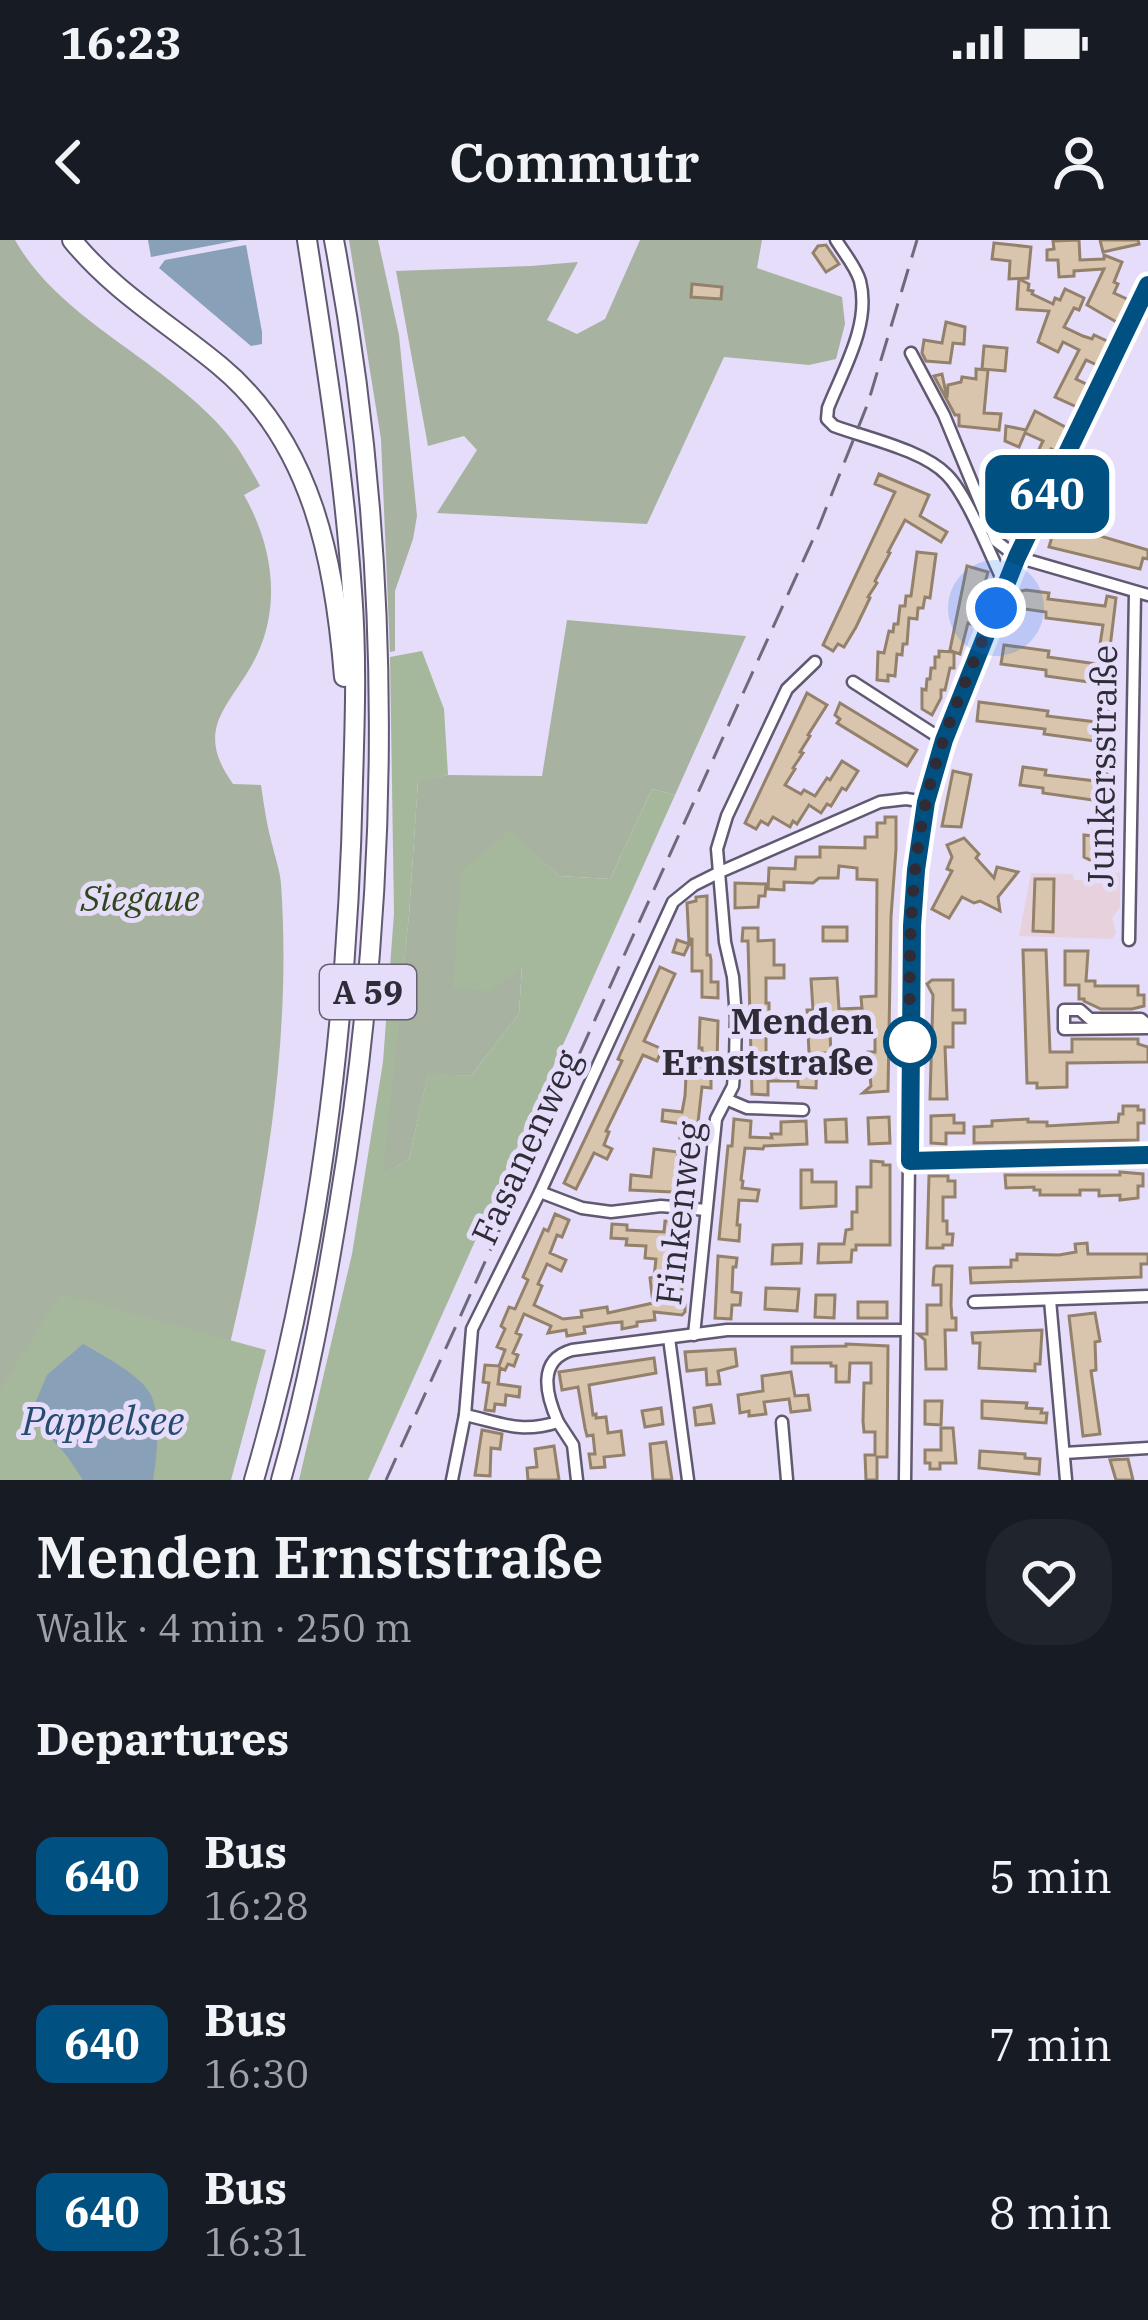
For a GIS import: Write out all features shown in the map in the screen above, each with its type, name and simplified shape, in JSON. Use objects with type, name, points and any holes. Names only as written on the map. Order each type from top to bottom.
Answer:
[{"type":"highway","name":"A 59","points":[[72,240],[101,272],[225,370],[279,435],[306,487],[334,582],[353,777]]},
{"type":"highway","name":"A 59","points":[[254,1480],[290,1343],[330,1113],[351,892],[356,680],[352,592],[341,462],[307,240]]},
{"type":"highway","name":"A 59","points":[[281,1480],[313,1349],[350,1143],[372,959],[377,851],[377,602],[370,496],[334,240]]},
{"type":"street","points":[[836,240],[860,277],[861,317],[827,418],[833,426],[922,458],[947,475],[1005,585]]},
{"type":"street","points":[[905,1480],[912,926],[926,802],[944,740],[1017,557],[1148,286]]},
{"type":"street","points":[[911,353],[944,415],[996,541],[1017,557],[1142,594]]},
{"type":"street","name":"Junkersstraße","points":[[1129,940],[1142,594]]},
{"type":"street","points":[[721,872],[717,849],[727,816],[787,689],[815,662]]},
{"type":"street","points":[[853,682],[944,740]]},
{"type":"street","name":"Fasanenweg","points":[[452,1480],[465,1415],[472,1329],[673,902],[694,885],[880,802],[926,802]]},
{"type":"street","name":"Finkenweg","points":[[694,1335],[716,1119],[734,1086],[736,1018],[721,872]]},
{"type":"street","points":[[1064,1010],[1080,1010],[1090,1019],[1146,1024],[1064,1029],[1064,1010]]},
{"type":"street","name":"Finkenweg","points":[[728,1100],[747,1108],[803,1110]]},
{"type":"street","points":[[910,1161],[1148,1155]]},
{"type":"street","points":[[539,1192],[582,1208],[611,1212],[661,1207],[706,1210]]},
{"type":"street","points":[[974,1302],[1148,1296]]},
{"type":"street","points":[[1050,1300],[1066,1480]]},
{"type":"street","points":[[577,1480],[573,1444],[553,1412],[547,1372],[558,1354],[727,1330],[906,1330]]},
{"type":"street","points":[[669,1338],[688,1480]]},
{"type":"street","points":[[465,1415],[535,1430],[558,1422]]},
{"type":"street","points":[[782,1422],[787,1480]]},
{"type":"street","points":[[1064,1453],[1148,1448]]},
{"type":"shaded area","points":[[1111,872],[1120,873],[1120,907],[1112,918],[1116,933],[1112,939],[1019,936],[1031,873],[1110,881]]},
{"type":"green space","name":"Siegaue","points":[[0,240],[15,240],[63,299],[203,409],[237,447],[260,486],[244,495],[267,554],[269,616],[256,657],[220,718],[216,747],[233,784],[261,785],[281,884],[281,1035],[274,1110],[249,1260],[195,1480],[0,1480]]},
{"type":"green space","points":[[349,240],[378,240],[399,335],[417,516],[395,591],[395,651],[390,652],[381,439]]},
{"type":"green space","points":[[640,240],[762,240],[757,268],[842,297],[845,324],[836,359],[809,365],[724,357],[647,524],[437,513],[477,450],[464,436],[428,446],[396,271],[578,262],[547,320],[577,334],[605,319]]},
{"type":"green space","points":[[567,620],[746,636],[675,795],[652,789],[610,879],[559,876],[510,832],[522,965],[519,1014],[471,1076],[428,1074],[409,1159],[382,1175],[418,781],[448,775],[542,776]]},
{"type":"green space","points":[[422,651],[444,709],[448,775],[418,782],[383,1174],[409,1159],[428,1073],[471,1076],[519,1014],[522,966],[490,991],[453,988],[461,871],[510,831],[559,876],[610,879],[652,789],[675,795],[368,1480],[299,1480],[352,1254],[383,1062],[394,913],[390,657]]},
{"type":"green space","points":[[61,1294],[266,1350],[231,1480],[153,1480],[159,1447],[67,1456],[83,1480],[0,1480],[0,1390]]},
{"type":"water","points":[[148,240],[239,240],[151,257]]},
{"type":"water","points":[[246,245],[262,332],[262,344],[251,346],[159,268],[165,260]]},
{"type":"water","name":"Pappelsee","points":[[83,1344],[130,1373],[151,1395],[157,1426],[153,1480],[83,1480],[30,1415],[47,1375]]},
{"type":"building","points":[[1079,240],[1080,260],[1104,259],[1104,255],[1122,262],[1114,293],[1129,300],[1118,323],[1087,305],[1104,269],[1059,277],[1058,260],[1047,260],[1053,241]]},
{"type":"building","points":[[1100,240],[1138,240],[1139,244],[1103,252]]},
{"type":"building","points":[[994,243],[1031,247],[1028,278],[1009,279],[1010,261],[992,259]]},
{"type":"building","points":[[826,245],[839,264],[826,272],[813,253]]},
{"type":"building","points":[[1019,279],[1029,284],[1032,294],[1053,304],[1065,289],[1084,298],[1064,327],[1109,342],[1097,365],[1086,360],[1076,379],[1088,385],[1077,407],[1055,397],[1079,350],[1063,342],[1058,352],[1038,342],[1049,311],[1017,309]]},
{"type":"building","points":[[692,284],[722,287],[721,299],[691,297]]},
{"type":"building","points":[[946,322],[965,327],[964,344],[953,343],[950,363],[926,361],[924,340],[942,343]]},
{"type":"building","points":[[984,346],[1007,348],[1005,371],[982,369]]},
{"type":"building","points":[[976,369],[988,370],[984,413],[1001,414],[999,430],[959,426],[959,415],[955,415],[934,376],[942,374],[947,398],[948,385],[961,382],[962,377],[976,379]]},
{"type":"building","points":[[1035,411],[1067,428],[1056,451],[1051,449],[1023,506],[1006,494],[1011,484],[990,482],[991,463],[1014,465],[1020,453],[1034,460],[1043,441],[1025,433],[1019,447],[1005,441],[1006,426],[1026,430]]},
{"type":"building","points":[[879,474],[929,495],[920,516],[947,532],[941,542],[905,520],[856,627],[844,647],[838,644],[833,651],[823,645],[895,492],[875,484]]},
{"type":"building","points":[[1056,523],[1148,550],[1148,559],[1143,558],[1140,569],[1049,547]]},
{"type":"building","points":[[917,552],[936,554],[930,598],[925,597],[923,608],[918,608],[917,619],[909,618],[907,644],[903,644],[902,655],[897,654],[895,676],[877,680],[878,652],[884,653],[889,631],[898,624],[900,606],[911,596]]},
{"type":"building","points":[[967,566],[988,572],[960,654],[950,650]]},
{"type":"building","points":[[1021,591],[1049,593],[1048,599],[1105,606],[1107,596],[1116,598],[1109,656],[1117,657],[1108,718],[1114,719],[1107,776],[1113,777],[1106,830],[1107,843],[1114,843],[1109,868],[1094,867],[1084,857],[1084,835],[1093,836],[1096,830],[1100,801],[1020,785],[1023,767],[1046,770],[1045,775],[1096,781],[1102,742],[977,721],[979,702],[1097,722],[1103,684],[1001,664],[1004,645],[1097,664],[1103,625],[1046,618],[1046,612],[1018,608]]},
{"type":"building","points":[[939,651],[954,652],[954,668],[950,668],[932,715],[922,709],[922,689],[926,690]]},
{"type":"building","points":[[807,693],[827,705],[785,785],[815,796],[842,761],[858,771],[821,813],[809,805],[797,824],[793,821],[790,827],[773,817],[768,825],[761,821],[756,829],[745,823]]},
{"type":"building","points":[[840,703],[917,750],[907,766],[837,723]]},
{"type":"building","points":[[953,771],[971,775],[961,827],[942,826]]},
{"type":"building","points":[[885,817],[896,817],[888,1091],[863,1093],[871,1086],[868,1052],[875,1052],[875,1033],[830,1033],[831,1053],[809,1053],[807,1010],[813,1010],[811,979],[837,978],[839,1009],[862,1008],[861,997],[876,996],[877,880],[857,879],[857,868],[839,866],[838,878],[784,882],[784,890],[768,889],[769,868],[795,869],[796,857],[820,857],[820,847],[865,848],[865,837],[877,837],[877,823],[885,823]]},
{"type":"building","points":[[964,838],[994,878],[997,867],[1018,872],[998,897],[1000,911],[962,897],[949,918],[932,909],[952,871],[947,869],[952,857],[947,845]]},
{"type":"building","points":[[1035,879],[1054,879],[1053,932],[1033,931]]},
{"type":"building","points":[[735,883],[766,884],[758,907],[735,908]]},
{"type":"building","points":[[707,896],[707,955],[711,982],[718,982],[718,998],[702,997],[702,971],[692,971],[692,938],[684,955],[673,952],[677,940],[689,944],[687,903]]},
{"type":"building","points":[[823,927],[847,927],[847,941],[823,941]]},
{"type":"building","points":[[743,928],[758,928],[758,941],[774,940],[774,965],[784,965],[784,978],[766,978],[769,1017],[785,1017],[785,1029],[766,1029],[771,1069],[793,1070],[793,1060],[817,1060],[816,1088],[798,1087],[798,1081],[768,1081],[768,1095],[752,1094],[748,941],[742,941]]},
{"type":"building","points":[[1023,950],[1046,950],[1050,1052],[1072,1052],[1072,1039],[1138,1039],[1138,1044],[1148,1047],[1148,1062],[1067,1063],[1067,1087],[1037,1088],[1037,1083],[1027,1083]]},
{"type":"building","points":[[1065,951],[1088,951],[1086,981],[1095,981],[1095,986],[1138,986],[1144,1006],[1101,1009],[1079,999],[1079,985],[1065,985]]},
{"type":"building","points":[[660,967],[675,974],[644,1041],[662,1049],[657,1061],[643,1055],[606,1131],[604,1145],[612,1149],[607,1159],[594,1153],[576,1189],[564,1183]]},
{"type":"building","points":[[953,980],[953,1010],[965,1010],[965,1023],[953,1023],[953,1047],[945,1047],[947,1099],[930,1099],[933,995],[927,984]]},
{"type":"building","points":[[700,1018],[718,1021],[717,1061],[711,1061],[711,1088],[702,1087],[696,1140],[680,1138],[682,1124],[662,1121],[663,1110],[682,1112],[685,1096],[686,1076],[672,1076],[672,1066],[702,1066]]},
{"type":"building","points":[[1123,1106],[1144,1110],[1138,1140],[974,1143],[974,1127],[992,1126],[992,1121],[1028,1119],[1047,1122],[1047,1126],[1118,1122]]},
{"type":"building","points":[[954,1115],[954,1123],[964,1123],[964,1133],[946,1133],[946,1144],[931,1143],[931,1116]]},
{"type":"building","points":[[889,1117],[890,1143],[869,1144],[868,1118]]},
{"type":"building","points":[[734,1119],[751,1121],[750,1137],[772,1138],[771,1134],[781,1134],[781,1122],[806,1121],[807,1144],[745,1148],[742,1188],[759,1190],[757,1201],[739,1200],[739,1241],[719,1239]]},
{"type":"building","points":[[846,1119],[847,1142],[826,1142],[825,1120]]},
{"type":"building","points":[[654,1149],[678,1152],[682,1175],[696,1176],[694,1193],[630,1190],[631,1175],[651,1177]]},
{"type":"building","points":[[871,1161],[890,1165],[890,1245],[856,1245],[851,1262],[818,1263],[819,1244],[844,1244],[846,1230],[852,1229],[857,1187],[871,1187]]},
{"type":"building","points":[[801,1170],[812,1170],[812,1182],[836,1182],[836,1206],[801,1208]]},
{"type":"building","points":[[1143,1174],[1138,1198],[1099,1196],[1099,1190],[1040,1195],[1034,1187],[1006,1188],[1005,1175]]},
{"type":"building","points":[[929,1176],[955,1181],[955,1197],[943,1197],[943,1221],[947,1221],[947,1234],[953,1234],[952,1245],[943,1248],[927,1248]]},
{"type":"building","points":[[555,1214],[569,1220],[550,1253],[566,1260],[561,1271],[547,1264],[534,1305],[563,1319],[582,1317],[581,1311],[607,1307],[608,1313],[653,1303],[650,1278],[656,1259],[645,1258],[646,1246],[611,1238],[612,1224],[627,1225],[627,1230],[664,1232],[665,1221],[682,1222],[681,1232],[692,1233],[682,1283],[685,1312],[654,1312],[655,1320],[637,1322],[637,1326],[622,1329],[622,1322],[610,1323],[584,1327],[585,1333],[567,1336],[566,1330],[548,1333],[551,1326],[524,1314],[516,1333],[521,1335],[513,1353],[518,1355],[514,1366],[500,1368],[498,1384],[520,1387],[519,1397],[506,1395],[505,1405],[485,1410],[489,1383],[483,1382],[485,1365],[499,1366],[505,1350],[497,1347],[505,1329],[501,1326],[509,1307],[515,1309],[528,1280],[523,1277]]},
{"type":"building","points":[[1087,1243],[1088,1254],[1148,1254],[1148,1264],[1141,1264],[1141,1277],[971,1283],[970,1268],[1011,1267],[1017,1254],[1059,1255],[1076,1252],[1075,1244]]},
{"type":"building","points":[[802,1244],[801,1263],[772,1264],[773,1245]]},
{"type":"building","points":[[718,1256],[737,1258],[732,1292],[741,1293],[740,1305],[732,1305],[731,1319],[715,1318]]},
{"type":"building","points":[[936,1266],[952,1266],[956,1330],[945,1330],[946,1369],[926,1369],[925,1340],[918,1334],[927,1334],[927,1305],[941,1305],[941,1285],[933,1285]]},
{"type":"building","points":[[766,1288],[799,1289],[797,1311],[765,1309]]},
{"type":"building","points":[[816,1295],[835,1295],[834,1318],[815,1317]]},
{"type":"building","points":[[858,1302],[887,1302],[887,1318],[858,1318]]},
{"type":"building","points":[[1095,1313],[1100,1341],[1095,1342],[1096,1370],[1091,1371],[1100,1434],[1083,1436],[1069,1316]]},
{"type":"building","points":[[1042,1330],[1040,1364],[1035,1364],[1035,1371],[979,1368],[980,1343],[973,1343],[972,1333]]},
{"type":"building","points":[[888,1346],[887,1457],[877,1457],[877,1480],[866,1480],[865,1455],[875,1455],[875,1432],[864,1432],[863,1421],[864,1383],[871,1383],[871,1363],[850,1363],[849,1382],[836,1382],[836,1366],[831,1363],[792,1363],[792,1347]]},
{"type":"building","points":[[735,1349],[737,1366],[718,1371],[720,1384],[707,1385],[706,1369],[687,1371],[685,1352]]},
{"type":"building","points":[[654,1358],[656,1373],[589,1385],[593,1415],[606,1417],[608,1433],[621,1431],[624,1455],[604,1457],[605,1467],[591,1468],[593,1435],[587,1436],[578,1387],[562,1390],[559,1372]]},
{"type":"building","points":[[791,1372],[795,1396],[808,1395],[810,1410],[791,1412],[789,1399],[764,1402],[766,1414],[740,1413],[738,1395],[763,1391],[762,1376]]},
{"type":"building","points":[[925,1401],[942,1401],[941,1425],[925,1424]]},
{"type":"building","points":[[982,1401],[1027,1403],[1026,1408],[1047,1413],[1046,1423],[982,1418]]},
{"type":"building","points":[[711,1405],[714,1423],[696,1425],[694,1408]]},
{"type":"building","points":[[661,1408],[663,1424],[645,1427],[642,1411]]},
{"type":"building","points":[[941,1428],[953,1428],[956,1463],[930,1469],[925,1450],[941,1450]]},
{"type":"building","points":[[482,1430],[502,1434],[500,1449],[491,1448],[490,1476],[475,1475]]},
{"type":"building","points":[[666,1442],[672,1480],[653,1480],[650,1444]]},
{"type":"building","points":[[554,1446],[559,1480],[528,1480],[527,1468],[537,1467],[535,1449]]},
{"type":"building","points":[[980,1451],[1040,1459],[1039,1474],[979,1468]]},
{"type":"building","points":[[1128,1459],[1133,1480],[1116,1480],[1110,1460]]},
{"type":"railway","points":[[386,1480],[819,526],[868,403],[917,240]]},
{"type":"bus line","name":"640","points":[[1148,285],[1017,557],[964,686],[926,802],[912,926],[910,1161],[1148,1155]]},
{"type":"place","name":"Menden Ernststraße","points":[[910,1042]]},
{"type":"route","points":[[910,1042],[920,829],[944,740],[996,608]]}]
